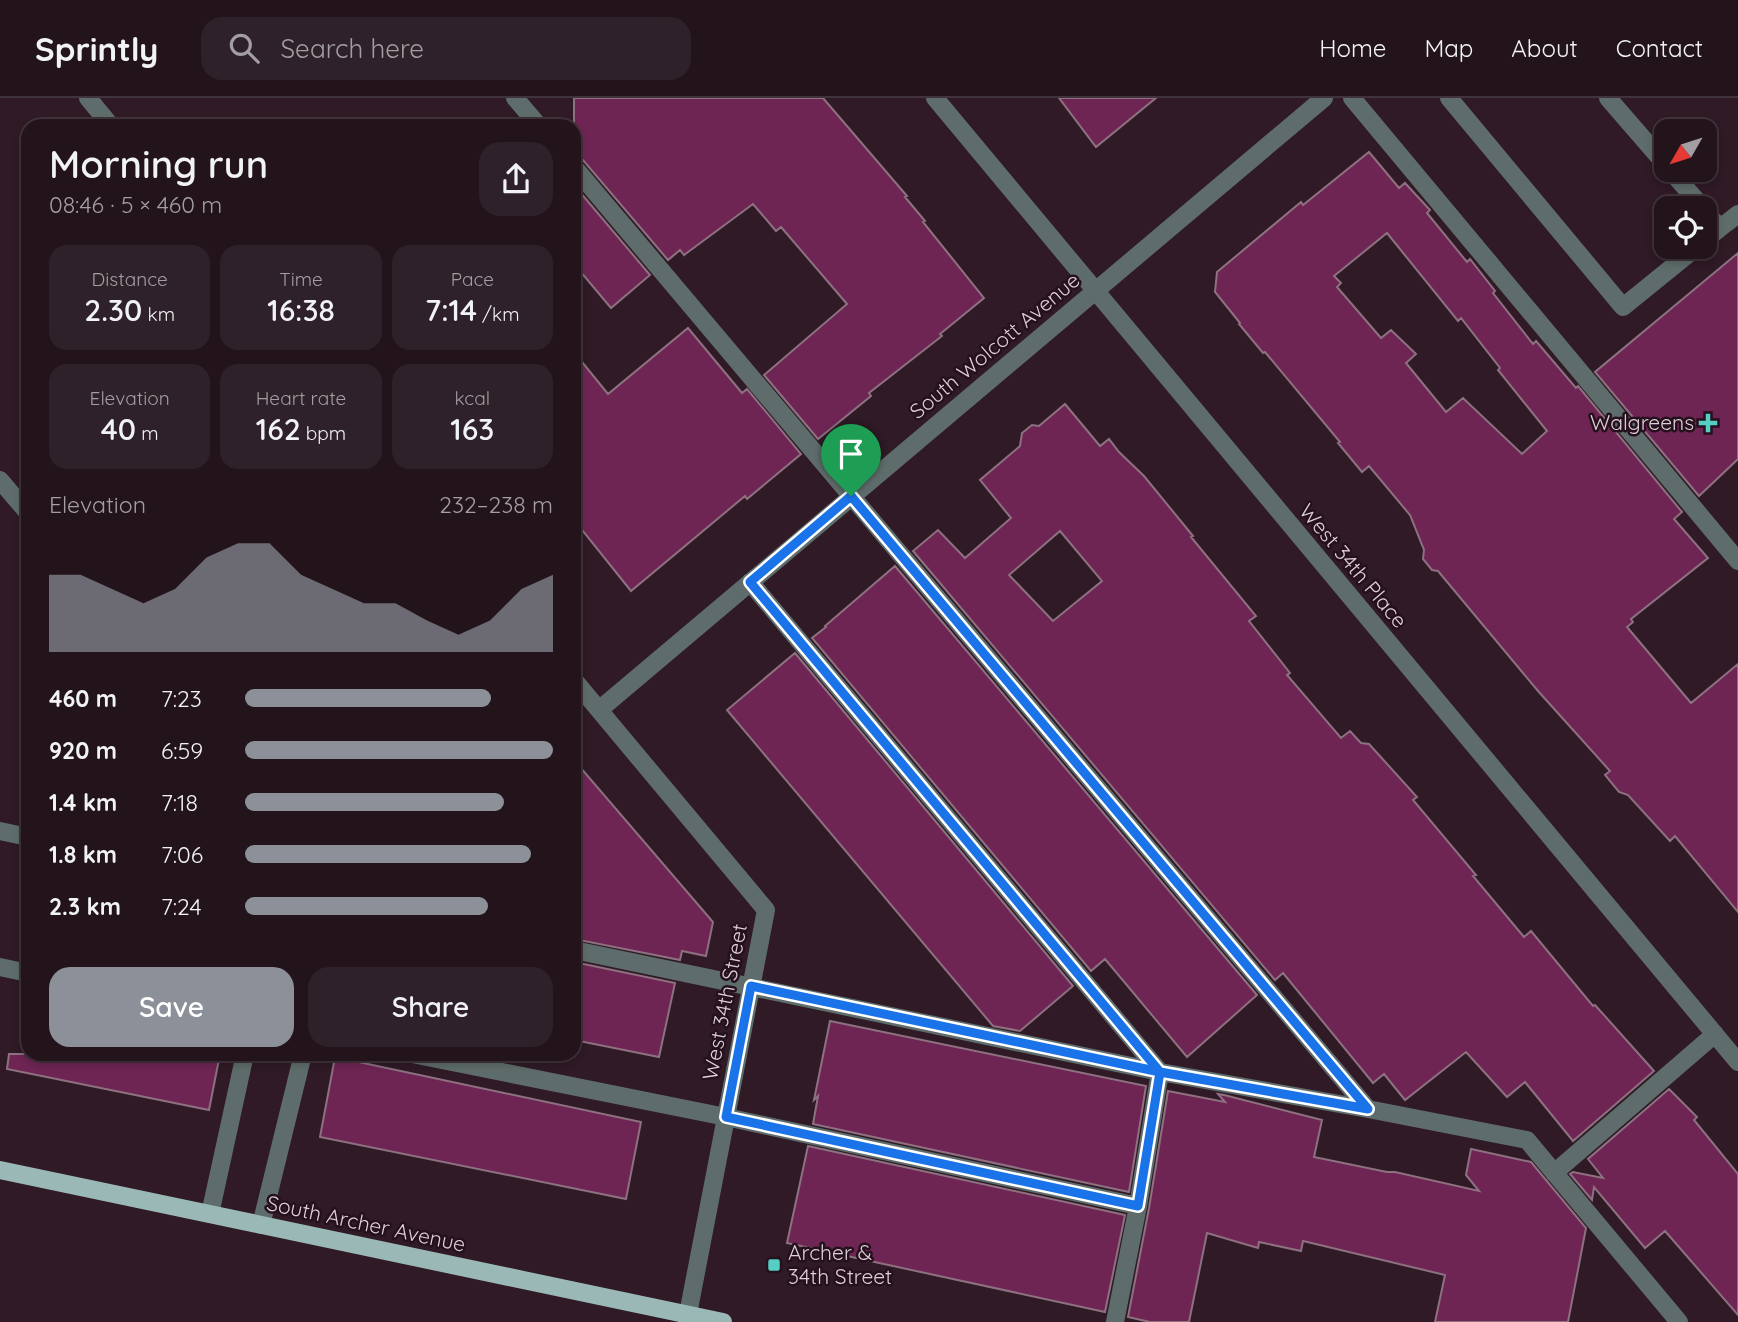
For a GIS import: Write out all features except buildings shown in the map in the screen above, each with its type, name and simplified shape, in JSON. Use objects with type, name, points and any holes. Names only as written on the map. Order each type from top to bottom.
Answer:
[{"type":"main road","name":"South Archer Avenue","points":[[0,1170],[723,1322]]},
{"type":"street","points":[[88,98],[105,119]]},
{"type":"street","points":[[515,98],[533,119]]},
{"type":"street","name":"West 34th Place","points":[[935,98],[1738,1062]]},
{"type":"street","name":"South Wolcott Avenue","points":[[599,710],[1324,98]]},
{"type":"street","points":[[1352,98],[1738,561]]},
{"type":"street","points":[[1449,98],[1623,307],[1682,259]]},
{"type":"street","points":[[1608,98],[1654,151]]},
{"type":"street","points":[[581,175],[1368,1109]]},
{"type":"street","points":[[1680,182],[1693,196]]},
{"type":"street","points":[[1717,230],[1738,214]]},
{"type":"street","points":[[1717,224],[1720,228]]},
{"type":"street","points":[[0,480],[21,505]]},
{"type":"street","points":[[750,582],[1160,1072],[1115,1322]]},
{"type":"street","name":"West 34th Street","points":[[581,688],[766,910],[688,1314]]},
{"type":"street","points":[[0,831],[21,836]]},
{"type":"street","points":[[581,951],[1160,1072],[1527,1140],[1679,1322]]},
{"type":"street","points":[[0,967],[21,972]]},
{"type":"street","points":[[1554,1173],[1715,1034]]},
{"type":"street","points":[[210,1214],[243,1061]]},
{"type":"street","points":[[261,1225],[301,1061]]},
{"type":"street","points":[[447,1061],[726,1117],[1138,1206]]},
{"type":"place","name":"Walgreens","points":[[1708,423]]},
{"type":"place","name":"Archer & 34th Street","points":[[774,1265]]},
{"type":"route","points":[[851,496],[750,582],[1160,1072],[751,986],[726,1117],[1138,1206],[1160,1072],[1368,1109],[851,496]]}]
